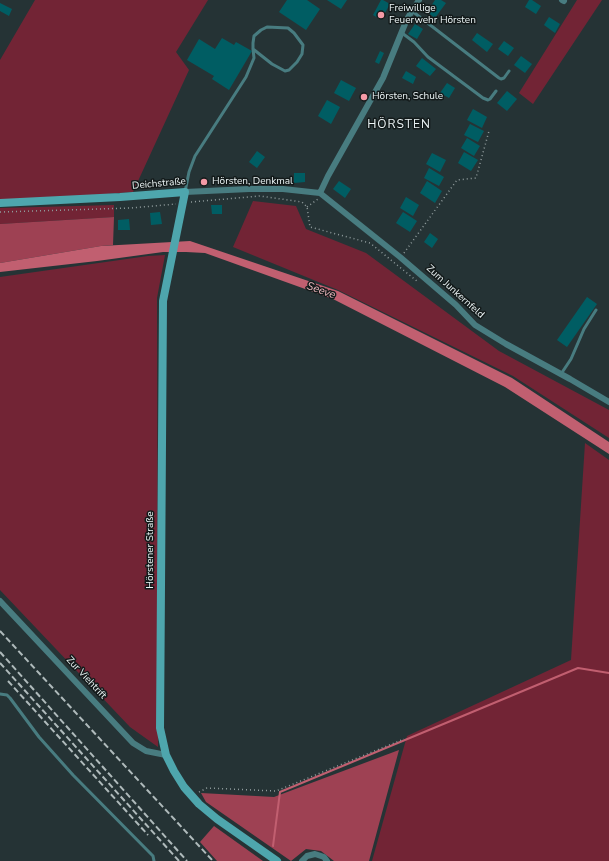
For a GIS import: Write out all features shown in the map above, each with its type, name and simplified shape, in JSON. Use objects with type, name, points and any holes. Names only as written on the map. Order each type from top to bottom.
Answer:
[{"type":"street","points":[[320,193],[383,78],[407,19],[419,0]]},
{"type":"street","name":"Deichstraße","points":[[0,203],[234,190],[283,189],[320,193]]},
{"type":"street","name":"Hörstener Straße","points":[[185,192],[186,204],[172,255],[162,301],[160,728],[166,755],[184,787],[198,804],[277,861]]},
{"type":"street","name":"Zum Junkernfeld","points":[[320,193],[400,257],[456,305],[475,325],[609,402]]},
{"type":"street","name":"Zur Viehtrift","points":[[0,601],[133,743],[146,751],[166,755]]},
{"type":"street","points":[[302,861],[307,856],[315,854],[324,857],[327,861]]},
{"type":"lane","points":[[412,11],[499,78],[501,79],[506,77],[509,71]]},
{"type":"lane","points":[[185,192],[188,172],[195,156],[246,77],[254,58],[253,49],[254,36],[267,27],[288,28],[300,41],[302,45],[302,54],[292,68],[285,71],[272,64],[253,49]]},
{"type":"lane","points":[[402,33],[410,37],[428,57],[483,98],[488,100],[490,99],[496,91]]},
{"type":"lane","points":[[561,374],[571,359],[584,329],[596,310]]},
{"type":"lane","points":[[0,694],[7,695],[10,698],[39,737],[153,856],[154,861]]},
{"type":"path","points":[[400,257],[457,180],[476,178],[489,131]]},
{"type":"path","points":[[307,207],[318,200],[320,193]]},
{"type":"path","points":[[0,212],[131,208],[260,196],[302,202],[307,207],[310,227],[370,243],[422,285]]},
{"type":"path","points":[[192,796],[207,788],[276,791],[404,739]]},
{"type":"shaded area","points":[[35,0],[208,0],[176,52],[189,70],[133,192],[0,202],[0,60]]},
{"type":"shaded area","points":[[577,0],[602,0],[533,104],[519,93]]},
{"type":"shaded area","points":[[253,201],[296,206],[306,229],[366,253],[499,351],[609,410],[609,438],[513,376],[338,290],[233,247]]},
{"type":"shaded area","points":[[114,205],[114,217],[0,224],[0,208]]},
{"type":"shaded area","points":[[114,217],[113,245],[0,263],[0,224]]},
{"type":"shaded area","points":[[165,255],[157,298],[158,747],[130,727],[0,590],[0,277],[148,256]]},
{"type":"shaded area","points":[[585,443],[609,460],[609,861],[372,861],[407,736],[571,660]]},
{"type":"shaded area","points":[[399,750],[369,861],[334,861],[321,851],[306,849],[291,861],[206,802],[201,793],[274,797]]},
{"type":"shaded area","points":[[214,826],[263,861],[217,861],[200,842]]},
{"type":"water","name":"Seeve","points":[[190,241],[338,291],[512,378],[609,442],[609,454],[505,387],[333,299],[205,253],[163,252],[0,272],[0,263],[101,246]]},
{"type":"building","points":[[287,0],[307,0],[320,9],[306,30],[279,12]]},
{"type":"building","points":[[327,0],[347,0],[341,9]]},
{"type":"building","points":[[381,0],[390,4],[381,20],[373,15]]},
{"type":"building","points":[[435,0],[441,0],[446,3],[435,18],[427,12]]},
{"type":"building","points":[[529,0],[532,0],[541,6],[536,14],[525,7]]},
{"type":"building","points":[[0,3],[12,9],[9,16],[0,11]]},
{"type":"building","points":[[549,17],[560,24],[555,33],[544,25]]},
{"type":"building","points":[[415,24],[423,29],[417,39],[408,34]]},
{"type":"building","points":[[477,33],[493,44],[487,52],[472,40]]},
{"type":"building","points":[[222,38],[234,45],[236,42],[252,51],[229,90],[212,79],[214,76],[187,60],[199,39],[215,49]]},
{"type":"building","points":[[504,41],[514,48],[508,56],[498,49]]},
{"type":"building","points":[[380,51],[384,53],[379,64],[375,62]]},
{"type":"building","points":[[521,56],[532,64],[525,73],[514,65]]},
{"type":"building","points":[[422,58],[436,69],[430,76],[416,66]]},
{"type":"building","points":[[406,71],[416,77],[413,84],[402,78]]},
{"type":"building","points":[[341,80],[356,88],[349,101],[334,93]]},
{"type":"building","points":[[447,83],[455,88],[449,98],[440,93]]},
{"type":"building","points":[[507,91],[517,99],[507,111],[497,103]]},
{"type":"building","points":[[327,100],[340,107],[331,124],[318,116]]},
{"type":"building","points":[[473,109],[487,117],[482,128],[467,120]]},
{"type":"building","points":[[470,124],[484,131],[478,142],[464,135]]},
{"type":"building","points":[[467,138],[480,146],[474,156],[461,148]]},
{"type":"building","points":[[257,151],[265,157],[257,168],[249,162]]},
{"type":"building","points":[[464,152],[478,160],[471,171],[458,163]]},
{"type":"building","points":[[432,153],[446,160],[440,172],[426,164]]},
{"type":"building","points":[[429,168],[444,177],[439,186],[424,178]]},
{"type":"building","points":[[294,173],[305,173],[305,182],[294,183]]},
{"type":"building","points":[[339,181],[351,189],[345,198],[333,189]]},
{"type":"building","points":[[427,181],[442,191],[435,203],[420,193]]},
{"type":"building","points":[[406,197],[419,205],[413,216],[400,208]]},
{"type":"building","points":[[211,205],[222,205],[222,214],[212,214]]},
{"type":"building","points":[[160,212],[162,224],[151,225],[150,213]]},
{"type":"building","points":[[403,212],[417,221],[410,232],[396,223]]},
{"type":"building","points":[[129,219],[130,230],[118,230],[118,220]]},
{"type":"building","points":[[430,233],[438,239],[432,248],[424,242]]},
{"type":"building","points":[[587,297],[597,304],[567,347],[557,340]]},
{"type":"waterway","points":[[273,846],[280,792],[578,668],[609,673]]},
{"type":"railway","points":[[0,631],[213,861]]},
{"type":"railway","points":[[0,652],[187,861]]},
{"type":"railway","points":[[0,663],[179,861]]},
{"type":"railway","points":[[8,681],[148,835]]},
{"type":"place","name":"Freiwillige Feuerwehr Hörsten","points":[[381,15]]},
{"type":"place","name":"Hörsten, Schule","points":[[364,97]]},
{"type":"place","name":"Hörsten, Denkmal","points":[[204,182]]},
{"type":"district","name":"HÖRSTEN","points":[[399,125]]}]
